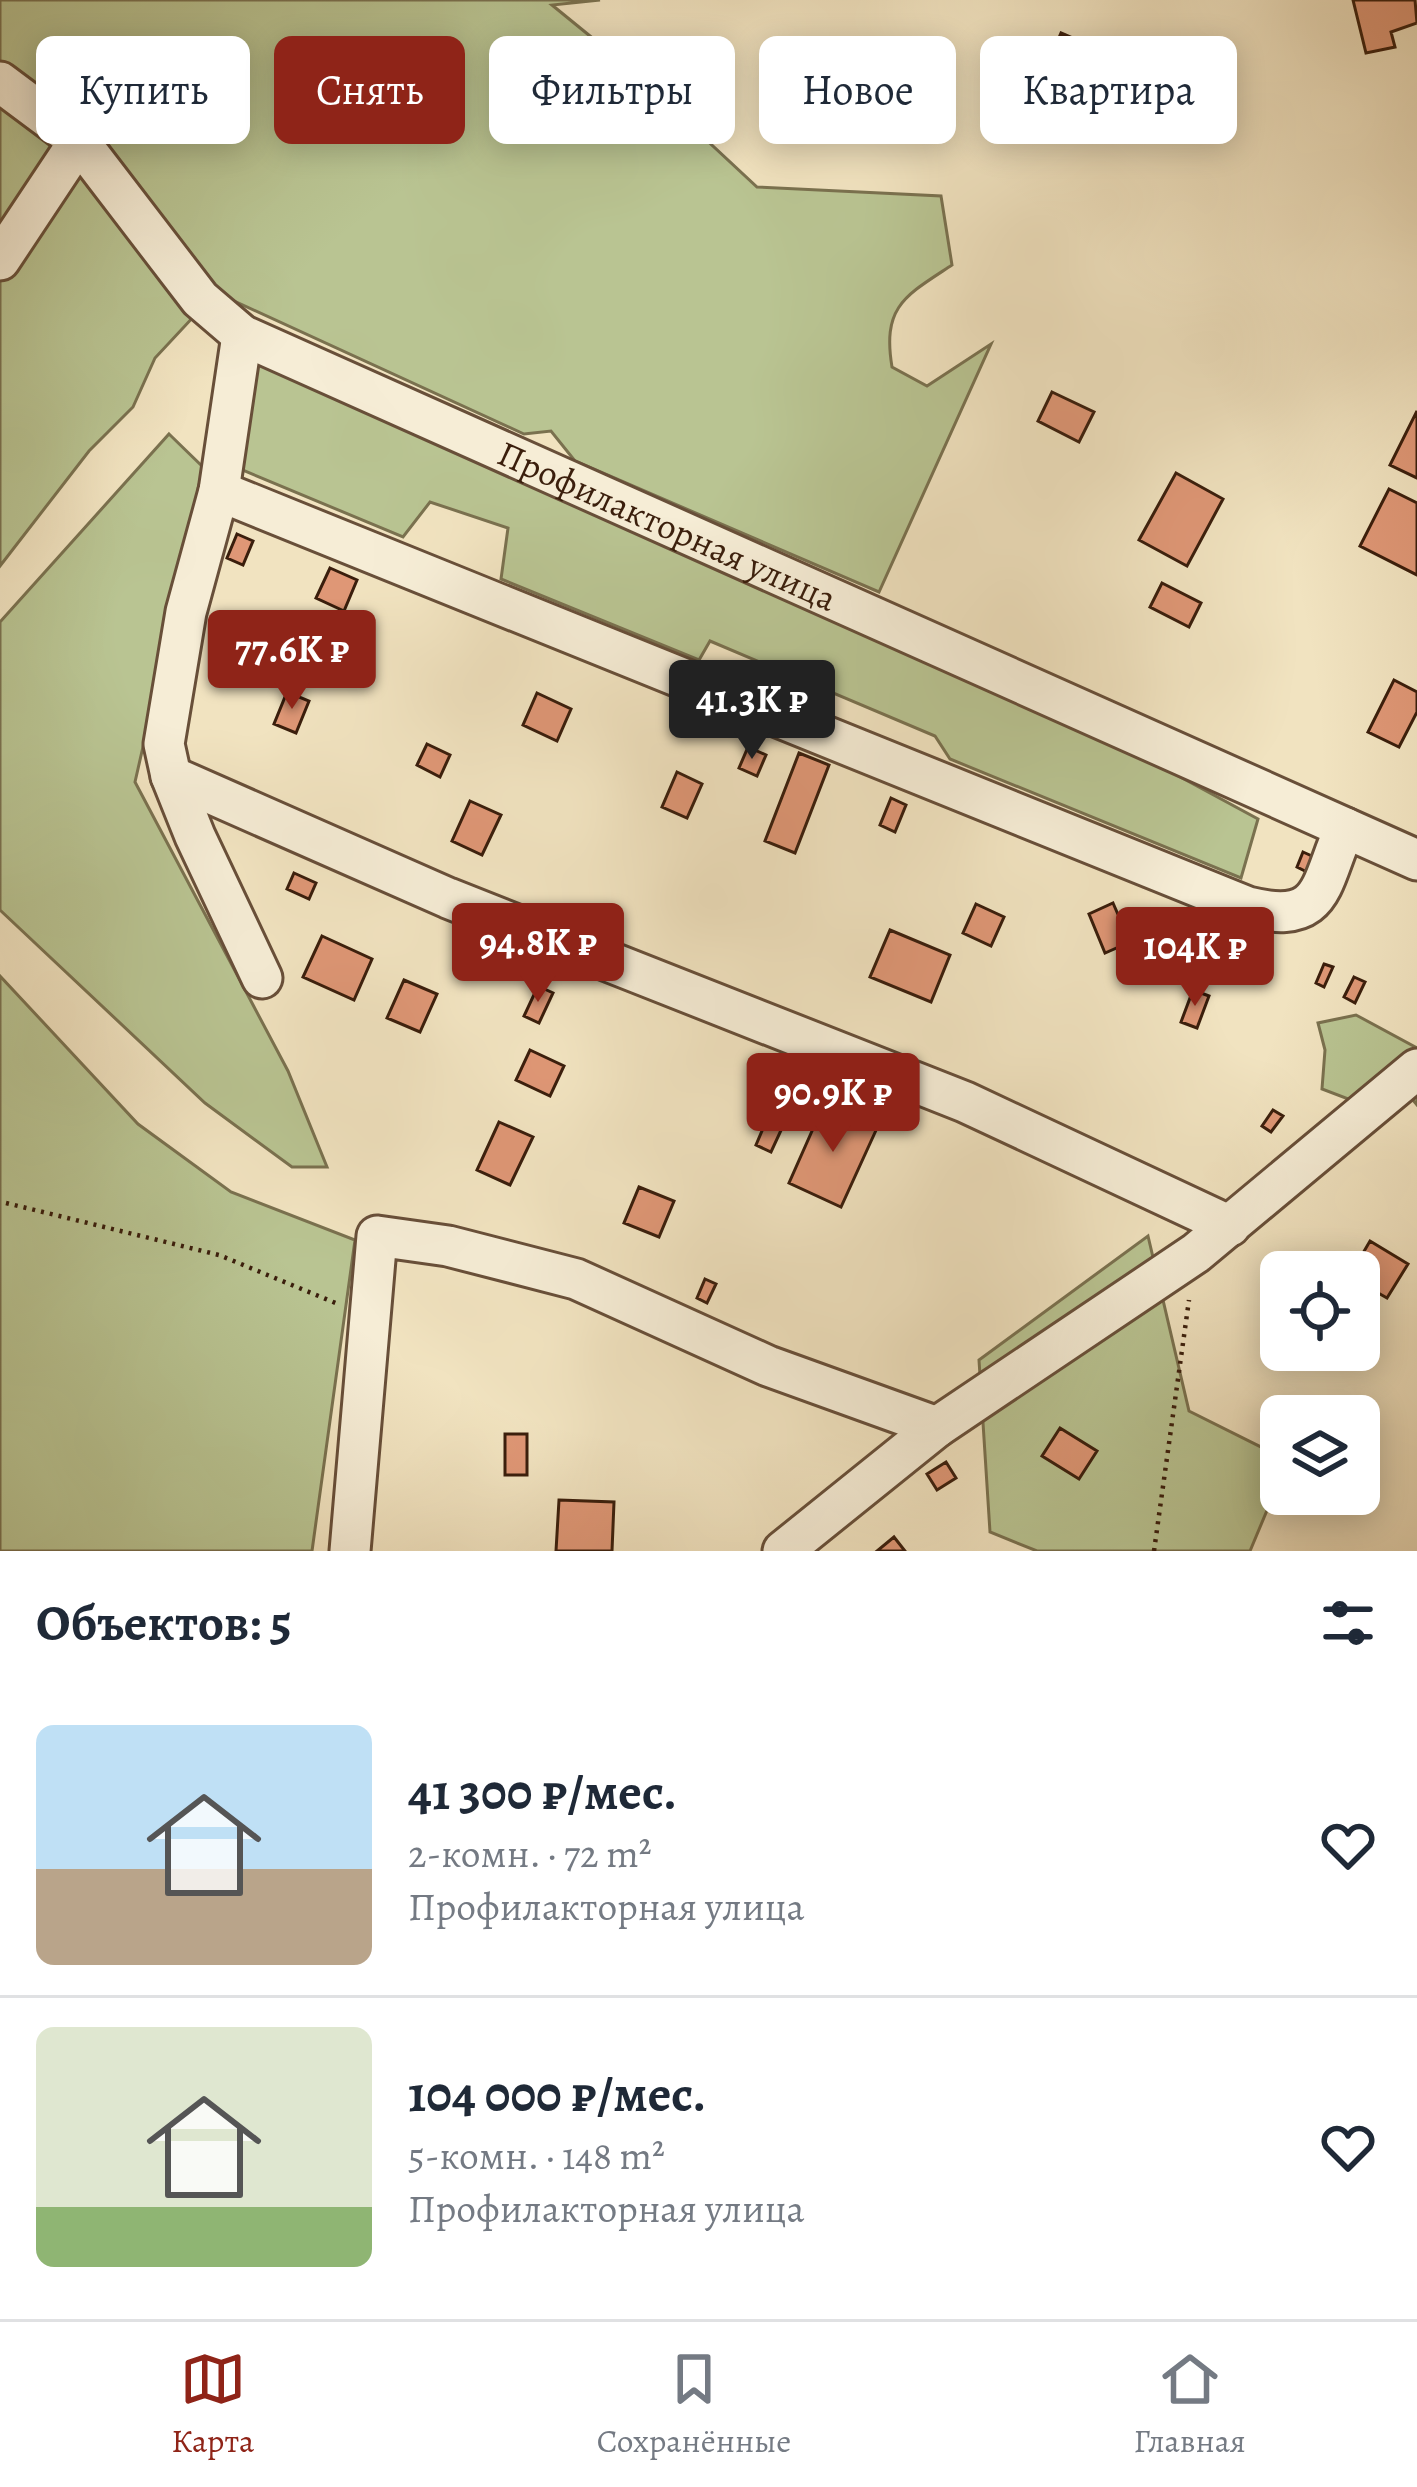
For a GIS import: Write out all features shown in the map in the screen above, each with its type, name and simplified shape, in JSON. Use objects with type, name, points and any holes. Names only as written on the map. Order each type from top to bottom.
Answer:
[{"type":"street","name":"Профилакторная улица","points":[[0,82],[36,109]]},
{"type":"street","points":[[0,260],[78,144]]},
{"type":"street","name":"Профилакторная улица","points":[[81,144],[200,299],[242,335],[1417,860]]},
{"type":"street","points":[[242,335],[219,491],[186,612],[164,744],[195,836],[262,978]]},
{"type":"street","points":[[219,491],[1248,907],[1283,916],[1309,904],[1325,882],[1345,828]]},
{"type":"street","points":[[171,776],[448,898],[965,1102],[1230,1226]]},
{"type":"street","points":[[783,1551],[937,1427],[1196,1252],[1415,1079]]},
{"type":"street","points":[[350,1551],[377,1236],[448,1246],[576,1279],[768,1366],[937,1427]]},
{"type":"path","points":[[6,1203],[218,1255],[369,1316]]},
{"type":"path","points":[[1154,1551],[1196,1252]]},
{"type":"green space","points":[[0,0],[600,0],[552,5],[590,36],[489,36],[489,144],[711,144],[757,187],[941,196],[952,265],[921,285],[894,316],[892,367],[927,386],[991,344],[879,592],[575,461],[551,431],[524,434],[221,295],[155,358],[133,407],[89,451],[0,566]]},
{"type":"green space","points":[[252,359],[1149,760],[1258,819],[1241,878],[950,759],[935,736],[710,641],[699,660],[501,579],[508,528],[430,502],[403,537],[221,461]]},
{"type":"green space","points":[[169,434],[206,470],[135,782],[288,1071],[327,1167],[292,1167],[205,1103],[0,910],[0,622]]},
{"type":"green space","points":[[0,976],[138,1124],[231,1192],[355,1240],[312,1551],[0,1551]]},
{"type":"green space","points":[[1356,1015],[1417,1048],[1417,1105],[1407,1093],[1356,1102],[1322,1089],[1325,1050],[1318,1023]]},
{"type":"green space","points":[[1148,1236],[1189,1411],[1260,1446],[1260,1515],[1265,1515],[1250,1551],[1037,1551],[990,1532],[979,1360]]},
{"type":"building","points":[[1353,0],[1415,0],[1417,23],[1391,32],[1395,47],[1366,53]]},
{"type":"building","points":[[1052,392],[1094,412],[1079,442],[1038,421]]},
{"type":"building","points":[[1417,411],[1417,478],[1390,465]]},
{"type":"building","points":[[1176,473],[1223,499],[1187,566],[1139,540]]},
{"type":"building","points":[[1389,489],[1417,503],[1417,575],[1360,546]]},
{"type":"building","points":[[237,534],[253,541],[243,565],[227,558]]},
{"type":"building","points":[[330,568],[357,580],[344,611],[316,598]]},
{"type":"building","points":[[1162,583],[1201,603],[1189,627],[1150,607]]},
{"type":"building","points":[[223,618],[247,628],[242,642],[218,632]]},
{"type":"building","points":[[1394,680],[1417,692],[1417,712],[1399,747],[1368,732]]},
{"type":"building","points":[[287,692],[309,701],[296,733],[274,724]]},
{"type":"building","points":[[537,693],[571,709],[557,741],[523,725]]},
{"type":"building","points":[[427,744],[450,755],[440,777],[417,765]]},
{"type":"building","points":[[748,747],[766,755],[757,776],[739,768]]},
{"type":"building","points":[[799,753],[829,765],[795,853],[765,841]]},
{"type":"building","points":[[677,772],[702,784],[687,818],[662,807]]},
{"type":"building","points":[[891,798],[906,805],[895,832],[880,825]]},
{"type":"building","points":[[470,801],[501,815],[482,855],[452,841]]},
{"type":"building","points":[[1303,852],[1314,857],[1307,872],[1297,867]]},
{"type":"building","points":[[294,873],[316,883],[309,899],[287,889]]},
{"type":"building","points":[[1113,903],[1130,942],[1105,953],[1089,914]]},
{"type":"building","points":[[976,904],[1004,917],[991,946],[963,933]]},
{"type":"building","points":[[890,930],[950,955],[931,1002],[870,977]]},
{"type":"building","points":[[322,936],[372,959],[354,1000],[303,977]]},
{"type":"building","points":[[502,959],[519,966],[516,974],[498,967]]},
{"type":"building","points":[[1324,964],[1333,967],[1324,987],[1316,983]]},
{"type":"building","points":[[1354,977],[1365,982],[1355,1003],[1344,997]]},
{"type":"building","points":[[404,980],[437,994],[420,1032],[387,1018]]},
{"type":"building","points":[[538,986],[553,993],[539,1023],[524,1016]]},
{"type":"building","points":[[1193,990],[1209,996],[1197,1028],[1181,1022]]},
{"type":"building","points":[[530,1050],[564,1066],[550,1096],[516,1080]]},
{"type":"building","points":[[824,1104],[877,1128],[841,1207],[789,1183]]},
{"type":"building","points":[[1273,1110],[1283,1116],[1271,1132],[1262,1126]]},
{"type":"building","points":[[767,1119],[783,1126],[771,1152],[756,1145]]},
{"type":"building","points":[[499,1122],[533,1137],[510,1185],[477,1170]]},
{"type":"building","points":[[639,1187],[674,1201],[659,1237],[624,1223]]},
{"type":"building","points":[[1370,1241],[1408,1264],[1387,1298],[1380,1294],[1380,1251],[1364,1251]]},
{"type":"building","points":[[705,1279],[716,1284],[707,1303],[697,1298]]},
{"type":"building","points":[[1060,1428],[1097,1451],[1079,1479],[1042,1456]]},
{"type":"building","points":[[505,1434],[527,1434],[527,1475],[505,1475]]},
{"type":"building","points":[[946,1462],[956,1478],[937,1490],[927,1474]]},
{"type":"building","points":[[559,1500],[614,1502],[612,1551],[556,1551]]},
{"type":"building","points":[[894,1537],[905,1551],[877,1551]]}]
